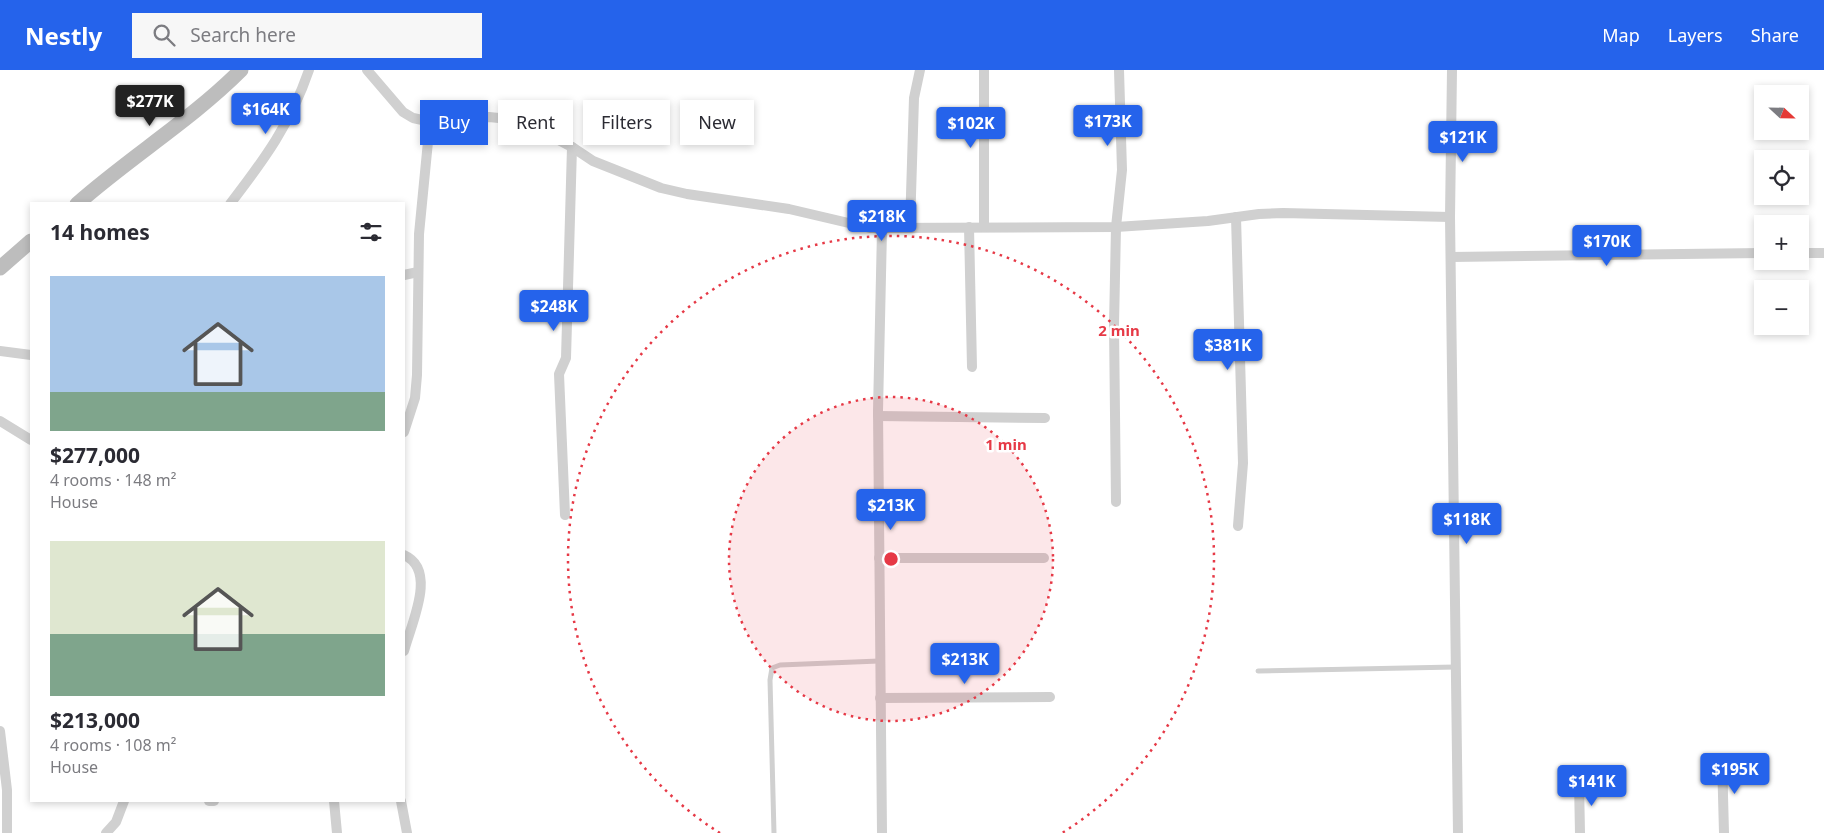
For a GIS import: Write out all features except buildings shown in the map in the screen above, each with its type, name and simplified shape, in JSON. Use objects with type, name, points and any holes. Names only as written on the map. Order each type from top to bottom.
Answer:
[{"type":"street","points":[[79,202],[115,171],[174,128],[241,70]]},
{"type":"street","points":[[232,202],[263,162],[283,131],[294,110],[309,70]]},
{"type":"street","points":[[366,70],[403,112],[413,118],[420,119]]},
{"type":"street","points":[[910,227],[914,98],[920,70]]},
{"type":"street","points":[[984,70],[984,227]]},
{"type":"street","points":[[1116,502],[1114,326],[1116,227],[1122,170],[1119,70]]},
{"type":"street","points":[[1452,70],[1450,217],[1458,833]]},
{"type":"street","points":[[488,117],[509,120],[536,128],[572,147],[593,161],[661,188],[687,194],[797,211],[882,230],[910,227],[1116,227],[1208,221],[1259,214],[1340,213],[1450,217]]},
{"type":"street","points":[[405,429],[415,398],[417,375],[419,234],[428,145]]},
{"type":"street","points":[[565,515],[559,374],[566,358],[572,147]]},
{"type":"street","points":[[1236,217],[1243,463],[1238,526]]},
{"type":"street","points":[[969,227],[972,367]]},
{"type":"street","points":[[882,230],[878,416],[882,833]]},
{"type":"street","points":[[0,268],[30,242]]},
{"type":"street","points":[[1451,257],[1754,253]]},
{"type":"street","points":[[1809,253],[1824,253]]},
{"type":"street","points":[[405,275],[418,272]]},
{"type":"street","points":[[0,351],[30,355]]},
{"type":"street","points":[[878,416],[1045,418]]},
{"type":"street","points":[[0,421],[30,439]]},
{"type":"street","points":[[405,556],[417,564],[422,574],[420,594],[405,647]]},
{"type":"street","points":[[879,558],[1044,558]]},
{"type":"street","points":[[880,698],[1050,697]]},
{"type":"street","points":[[0,731],[7,790],[7,833]]},
{"type":"street","points":[[1722,758],[1724,833]]},
{"type":"street","points":[[1579,782],[1580,833]]},
{"type":"street","points":[[106,833],[116,822],[124,802]]},
{"type":"street","points":[[334,802],[337,833]]},
{"type":"street","points":[[401,802],[406,833]]},
{"type":"lane","points":[[774,833],[770,680],[772,668],[780,665],[879,661]]},
{"type":"lane","points":[[1258,671],[1456,667]]}]
